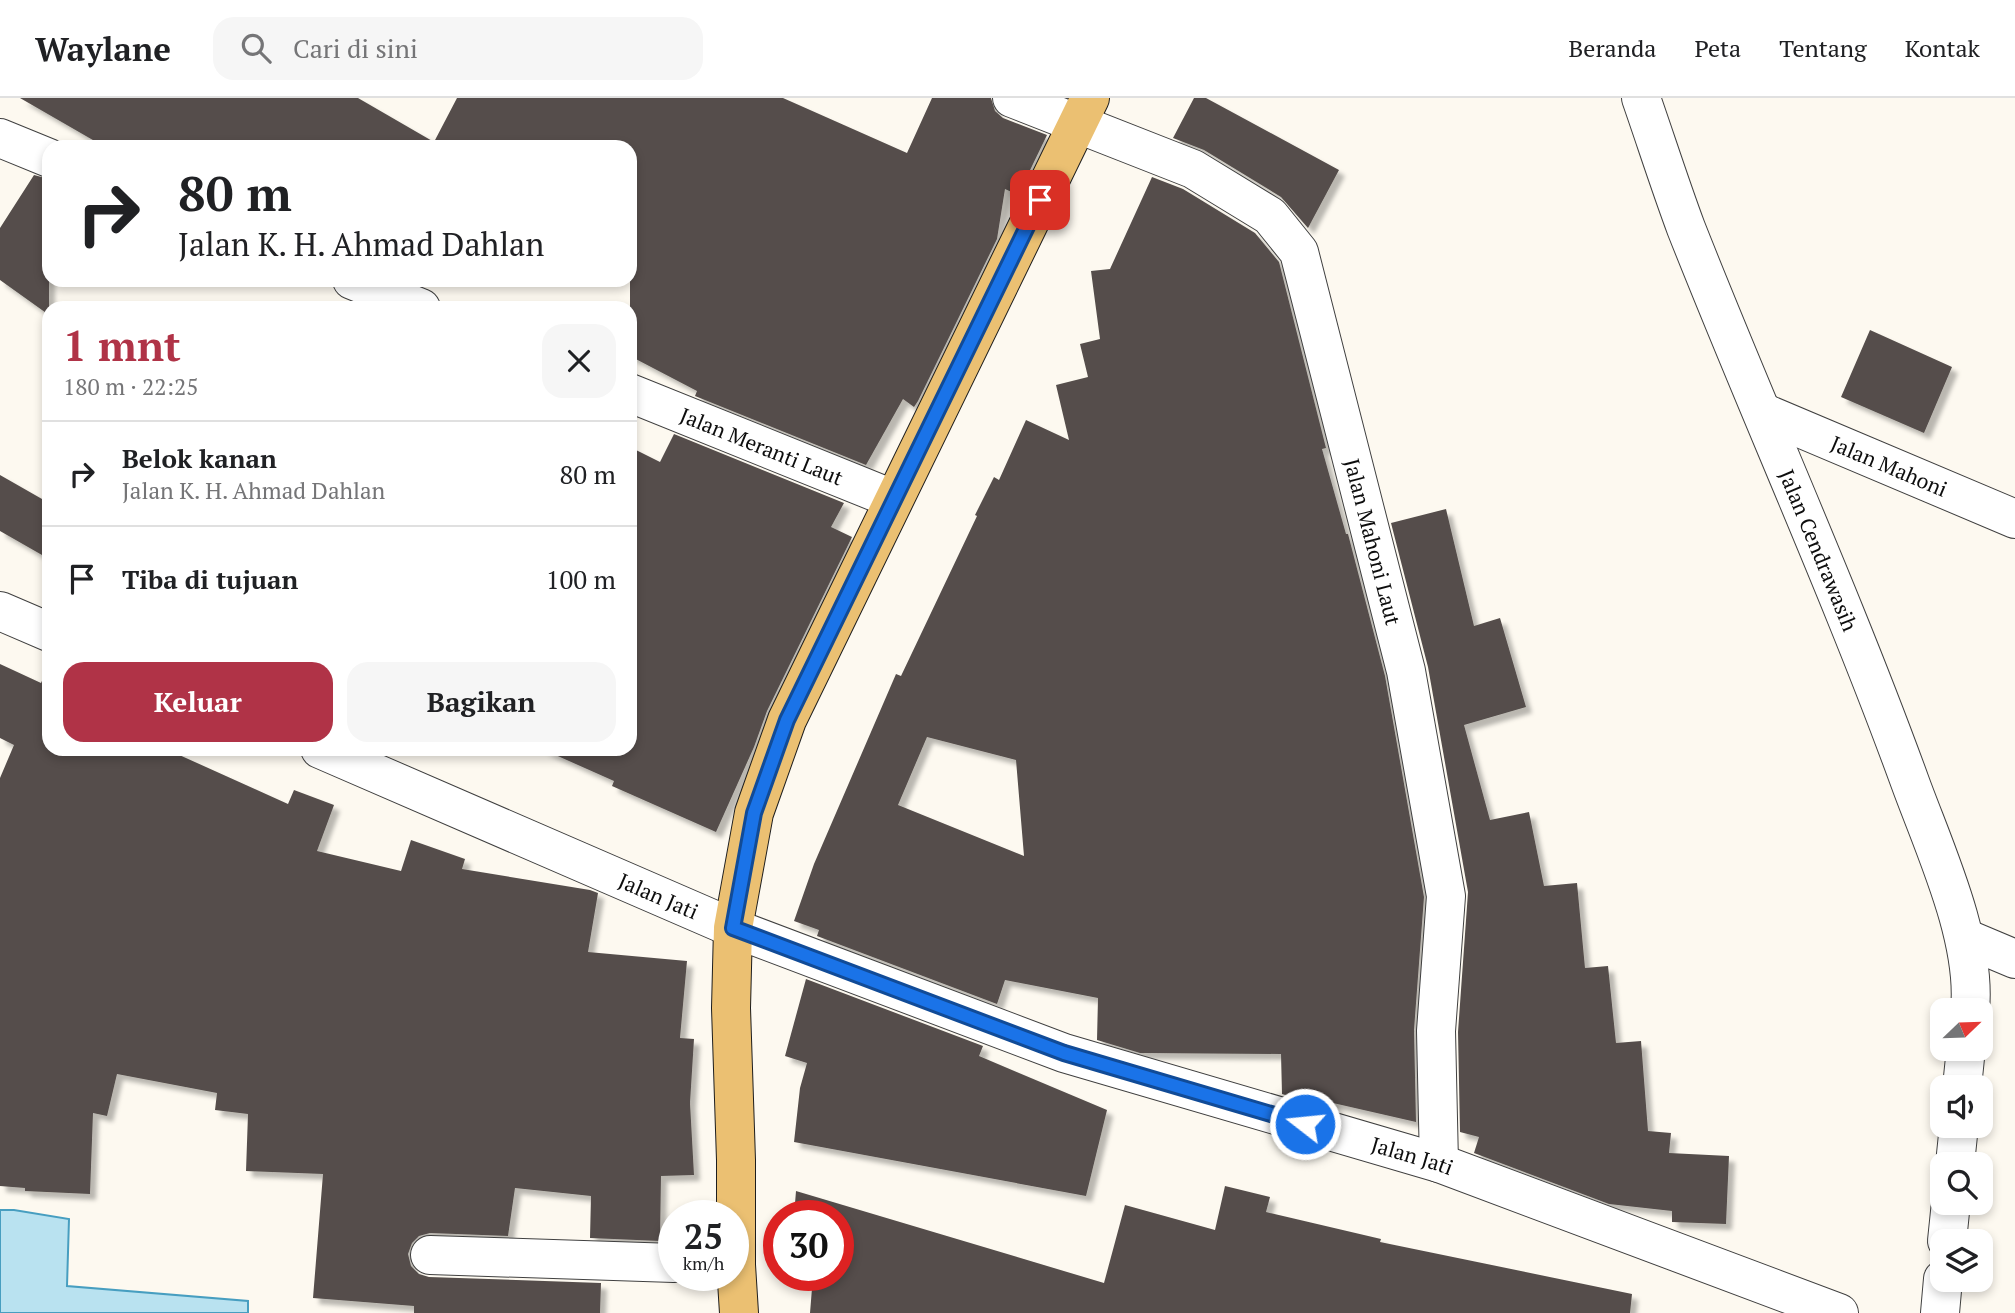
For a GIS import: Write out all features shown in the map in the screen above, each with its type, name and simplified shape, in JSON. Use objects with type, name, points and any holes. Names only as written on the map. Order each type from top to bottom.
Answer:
[{"type":"main road","points":[[736,1200],[731,1008],[733,928],[754,813],[787,720],[1084,111]]},
{"type":"main road","points":[[737,1291],[739,1313]]},
{"type":"street","name":"Jalan Mahoni Laut","points":[[1012,98],[1084,111],[1193,169],[1270,216],[1299,252],[1406,671],[1446,897],[1436,1031],[1439,1163]]},
{"type":"street","name":"Jalan Cendrawasih","points":[[1641,98],[1685,226],[1891,729],[1965,938],[1972,998]]},
{"type":"street","points":[[0,138],[42,155]]},
{"type":"street","points":[[369,287],[404,301]]},
{"type":"street","name":"Jalan Meranti Laut","points":[[637,396],[893,499]]},
{"type":"street","name":"Jalan Mahoni","points":[[1762,412],[2015,519]]},
{"type":"street","points":[[0,611],[42,629]]},
{"type":"street","name":"Jalan Jati","points":[[336,756],[733,928],[1064,1053],[1439,1163],[1839,1313]]},
{"type":"street","points":[[1965,938],[2015,959]]},
{"type":"street","points":[[430,1255],[658,1262]]},
{"type":"street","points":[[1940,1313],[1942,1292]]},
{"type":"water","points":[[0,1210],[69,1219],[67,1286],[248,1301],[248,1313],[0,1313]]},
{"type":"building","points":[[20,98],[358,98],[431,140],[93,140]]},
{"type":"building","points":[[457,98],[783,98],[907,153],[932,98],[991,98],[995,111],[1003,118],[1047,135],[1018,195],[1005,189],[997,239],[918,401],[914,407],[903,399],[866,465],[695,396],[697,391],[637,360],[637,301],[630,301],[630,287],[637,287],[637,140],[435,140]]},
{"type":"building","points":[[1194,98],[1206,98],[1339,170],[1308,228],[1281,197],[1204,150],[1173,138]]},
{"type":"building","points":[[34,175],[42,177],[42,287],[49,287],[49,301],[42,301],[42,310],[0,280],[0,228]]},
{"type":"building","points":[[1152,177],[1183,189],[1255,233],[1279,262],[1326,448],[1322,449],[1348,534],[1385,676],[1424,897],[1414,1030],[1416,1122],[1333,1103],[1313,1103],[1282,1094],[1281,1054],[1140,1053],[1097,1040],[1098,998],[1005,980],[997,1004],[817,936],[819,930],[794,921],[814,864],[896,674],[901,676],[977,516],[975,515],[994,477],[999,480],[1026,420],[1069,440],[1056,385],[1088,377],[1080,344],[1100,339],[1091,271],[1110,269]],"holes":[[[927,737],[1016,760],[1024,856],[898,805]]]},
{"type":"building","points":[[1870,330],[1952,367],[1924,433],[1841,397]]},
{"type":"building","points":[[674,434],[844,503],[831,527],[852,537],[767,711],[716,832],[612,786],[614,781],[558,756],[637,756],[637,450],[660,462]]},
{"type":"building","points":[[0,475],[42,499],[42,555],[0,531]]},
{"type":"building","points":[[1446,509],[1474,626],[1500,618],[1526,707],[1464,725],[1490,820],[1529,812],[1544,886],[1577,883],[1585,968],[1608,966],[1616,1043],[1641,1041],[1648,1131],[1671,1133],[1669,1153],[1729,1156],[1726,1224],[1672,1222],[1672,1211],[1609,1204],[1474,1153],[1479,1137],[1460,1132],[1458,1032],[1468,892],[1428,667],[1391,523]]},
{"type":"building","points":[[0,664],[41,683],[42,681],[42,756],[182,756],[288,804],[294,790],[334,805],[317,851],[401,871],[411,840],[465,859],[462,869],[590,890],[598,893],[588,952],[687,961],[680,1038],[694,1039],[690,1103],[694,1175],[661,1176],[658,1241],[590,1238],[591,1196],[515,1188],[508,1236],[430,1233],[419,1236],[412,1243],[408,1254],[411,1266],[419,1274],[429,1277],[601,1283],[600,1313],[414,1313],[414,1306],[313,1298],[323,1174],[246,1171],[248,1114],[215,1110],[217,1093],[117,1074],[107,1116],[93,1113],[90,1194],[25,1191],[25,1188],[0,1186],[0,778],[14,745],[0,738]]},
{"type":"building","points":[[806,979],[983,1046],[979,1056],[1107,1110],[1086,1196],[794,1142],[800,1088],[807,1063],[785,1056]]},
{"type":"building","points":[[1225,1186],[1270,1197],[1266,1212],[1381,1239],[1380,1242],[1632,1294],[1630,1313],[810,1313],[812,1291],[854,1291],[854,1208],[1104,1283],[1125,1205],[1215,1230]]},
{"type":"building","points":[[796,1191],[826,1200],[795,1200]]},
{"type":"route","points":[[1040,200],[787,720],[754,813],[733,928],[1064,1053],[1305,1124]]}]
